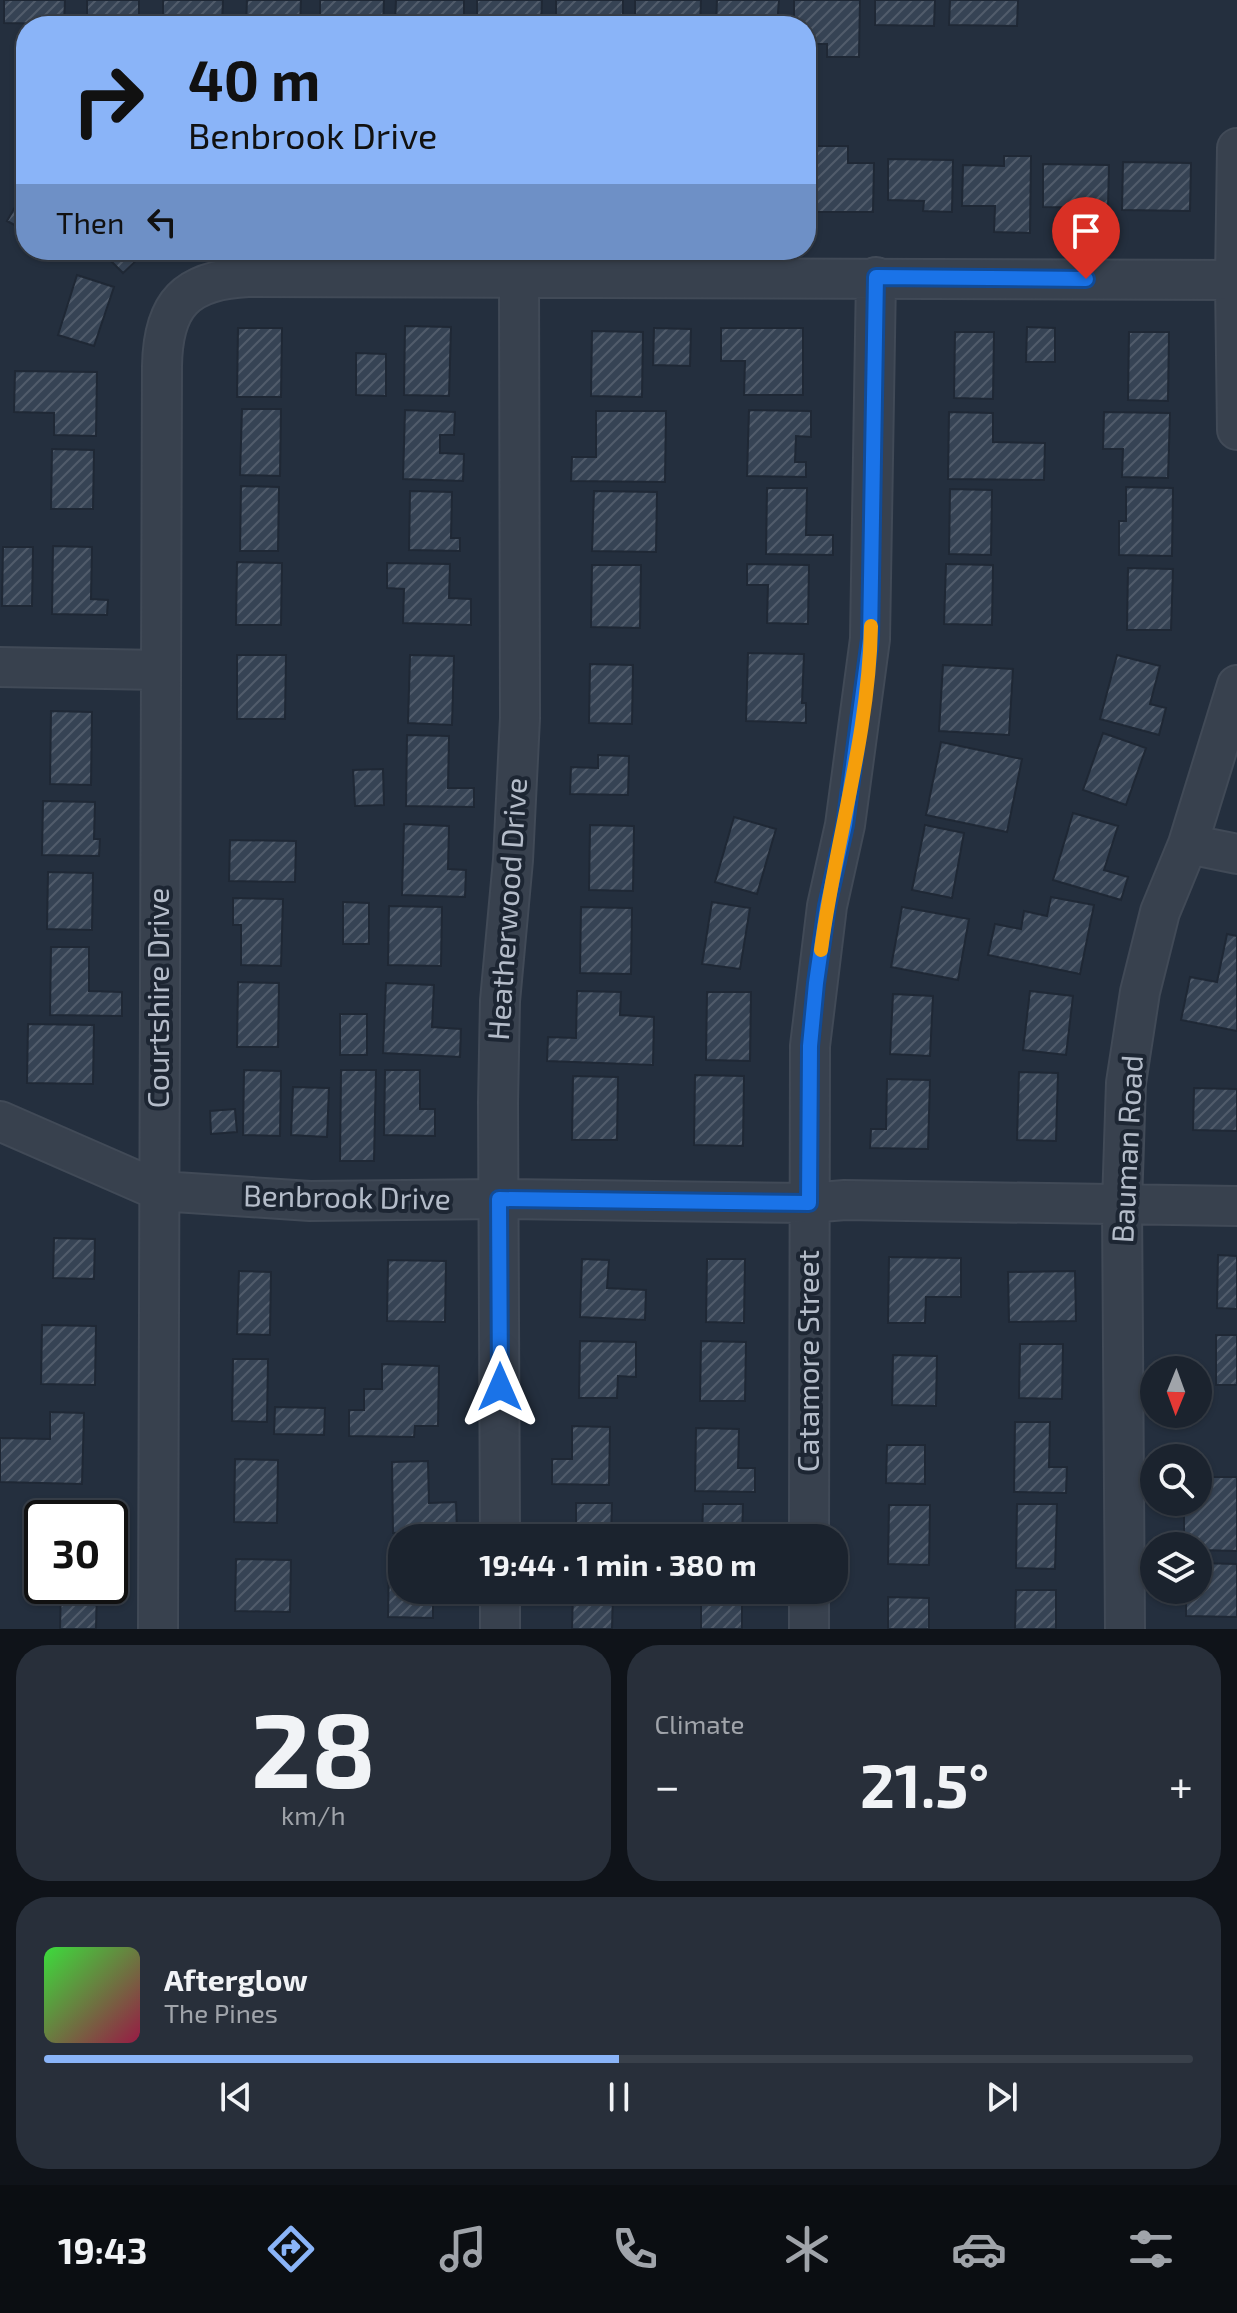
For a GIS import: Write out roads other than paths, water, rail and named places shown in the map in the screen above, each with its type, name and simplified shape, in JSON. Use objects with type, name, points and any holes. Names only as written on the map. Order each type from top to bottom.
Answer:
[{"type":"street","points":[[1237,148],[1237,430]]},
{"type":"street","name":"Catamore Street","points":[[809,1524],[810,1046],[827,906],[845,825],[870,639],[876,277]]},
{"type":"street","name":"Courtshire Drive","points":[[158,1629],[162,346],[172,308],[194,289],[220,278],[1235,280]]},
{"type":"street","name":"Heatherwood Drive","points":[[500,1524],[500,1001],[513,860],[520,718],[519,279]]},
{"type":"street","points":[[0,667],[159,670]]},
{"type":"street","name":"Bauman Road","points":[[1125,1629],[1122,1204],[1126,1083],[1140,992],[1160,912],[1188,844],[1237,685]]},
{"type":"street","points":[[1188,844],[1237,854]]},
{"type":"street","name":"Benbrook Drive","points":[[0,1121],[160,1191],[310,1201],[499,1199],[809,1203],[845,1200],[1237,1206]]},
{"type":"street","points":[[500,1604],[500,1629]]},
{"type":"street","points":[[809,1604],[809,1629]]}]
